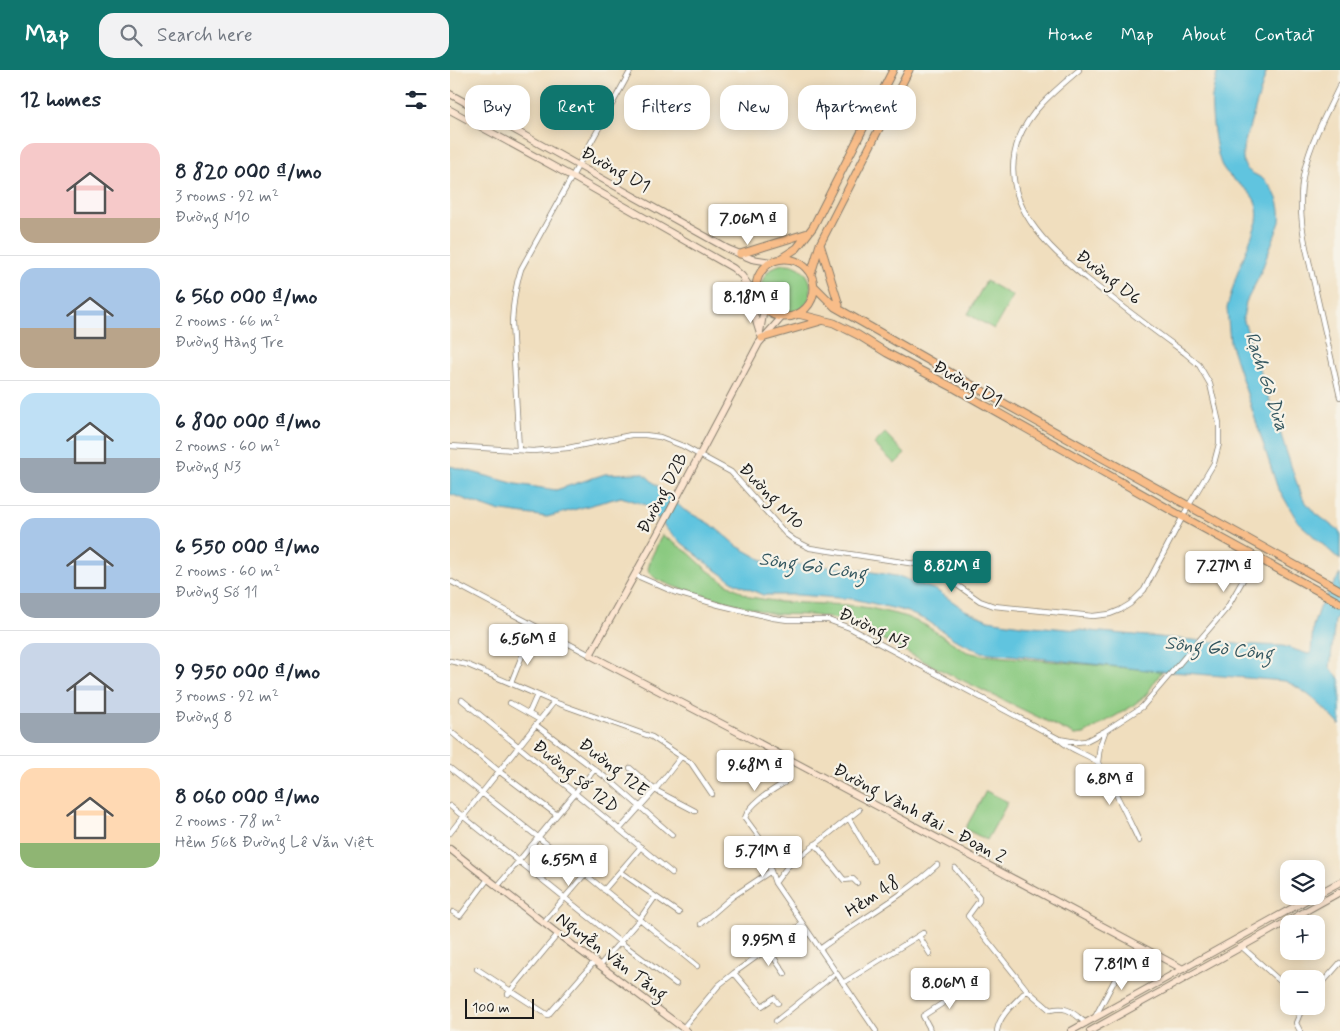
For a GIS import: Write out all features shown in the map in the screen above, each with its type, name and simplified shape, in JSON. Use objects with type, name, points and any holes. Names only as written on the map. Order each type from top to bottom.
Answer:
[{"type":"main road","points":[[882,85],[889,70]]},
{"type":"main road","points":[[886,85],[893,70]]},
{"type":"main road","points":[[811,274],[820,244],[909,70]]},
{"type":"main road","points":[[854,180],[862,174],[914,70]]},
{"type":"main road","points":[[780,259],[798,261],[806,266],[815,287],[810,303],[798,314],[782,317],[775,316],[764,309],[757,297],[755,289],[759,273],[771,262],[780,259],[797,248],[808,233],[864,130]]},
{"type":"main road","points":[[740,254],[808,233]]},
{"type":"main road","points":[[820,244],[842,307]]},
{"type":"main road","name":"Đường D1","points":[[815,287],[836,307],[913,352],[1144,481],[1340,586]]},
{"type":"main road","name":"Đường D1","points":[[831,303],[842,307],[909,346],[913,352]]},
{"type":"main road","name":"Đường D1","points":[[798,314],[823,320],[858,335],[887,353],[1340,603]]},
{"type":"main road","points":[[760,338],[823,320]]},
{"type":"main road","points":[[1033,432],[1038,422]]},
{"type":"main road","name":"Đường D1","points":[[1319,576],[1340,590]]},
{"type":"street","points":[[519,450],[512,322],[515,290],[521,269],[631,70]]},
{"type":"street","name":"Đường D6","points":[[1079,70],[1051,94],[1033,115],[1020,136],[1014,154],[1014,178],[1017,196],[1030,222],[1055,252],[1088,280],[1185,353],[1199,365],[1206,376],[1219,423],[1219,444],[1214,463],[1189,505]]},
{"type":"street","points":[[1340,86],[1308,152],[1302,179],[1300,204],[1304,241],[1340,397]]},
{"type":"street","name":"Đường D1","points":[[450,94],[740,254],[771,262]]},
{"type":"street","name":"Đường D1","points":[[450,110],[722,262],[742,276],[757,297]]},
{"type":"street","points":[[742,276],[760,338]]},
{"type":"street","name":"Đường D2B","points":[[760,338],[764,309]]},
{"type":"street","name":"Đường D2B","points":[[590,655],[657,535],[760,338],[782,317]]},
{"type":"street","name":"Đường N10","points":[[450,446],[519,450],[568,448],[645,435],[671,440],[731,472],[786,534],[802,544],[818,550],[922,565],[941,574],[980,601],[994,606],[1093,616],[1110,614],[1120,610],[1130,604],[1144,590],[1189,505]]},
{"type":"street","name":"Đường N3","points":[[1059,739],[1076,742],[1086,741],[1142,707],[1227,608],[1256,557]]},
{"type":"street","name":"Đường N3","points":[[635,574],[674,592],[728,608],[788,620],[828,620],[850,628],[1059,739],[1098,762]]},
{"type":"street","points":[[450,581],[590,655]]},
{"type":"street","points":[[511,683],[528,641]]},
{"type":"street","name":"Đường Vành đai - Đoạn 2","points":[[590,655],[754,740],[1183,969]]},
{"type":"street","points":[[450,661],[468,665],[554,702],[652,737],[691,763],[712,794]]},
{"type":"street","points":[[529,714],[537,695]]},
{"type":"street","name":"Đường số 12D","points":[[462,700],[672,873]]},
{"type":"street","points":[[450,833],[554,702]]},
{"type":"street","points":[[510,703],[540,720]]},
{"type":"street","name":"Đường 12E","points":[[536,725],[641,806],[672,835]]},
{"type":"street","points":[[450,731],[557,815]]},
{"type":"street","points":[[1105,731],[1100,746],[1098,762],[1139,841]]},
{"type":"street","points":[[620,829],[681,757]]},
{"type":"street","points":[[450,768],[697,966]]},
{"type":"street","points":[[630,768],[655,790],[695,810]]},
{"type":"street","points":[[497,887],[595,769]]},
{"type":"street","points":[[784,783],[752,806],[745,818],[759,837],[775,883],[876,1031]]},
{"type":"street","points":[[450,806],[565,896],[620,942],[676,984]]},
{"type":"street","points":[[775,883],[787,867],[859,810]]},
{"type":"street","points":[[849,819],[874,861]]},
{"type":"street","points":[[815,844],[844,880],[853,879],[857,883]]},
{"type":"street","points":[[604,890],[641,847]]},
{"type":"street","name":"Nguyễn Văn Tăng","points":[[450,849],[543,923],[685,1030]]},
{"type":"street","name":"Hẻm 48","points":[[820,949],[846,929],[880,910],[937,865]]},
{"type":"street","points":[[955,868],[979,897],[979,901],[968,916],[1027,990],[1050,1010],[1061,1008],[1070,1010],[1086,1023]]},
{"type":"street","points":[[701,924],[732,897],[771,871]]},
{"type":"street","points":[[620,872],[679,913]]},
{"type":"street","points":[[543,923],[584,874]]},
{"type":"street","points":[[453,912],[460,916],[488,879]]},
{"type":"street","points":[[1325,890],[1340,882]]},
{"type":"street","points":[[1090,1031],[1340,892]]},
{"type":"street","points":[[477,969],[510,993],[548,1015],[597,963],[620,942],[656,897]]},
{"type":"street","points":[[1071,1031],[1299,905]]},
{"type":"street","points":[[685,1030],[719,986],[802,924]]},
{"type":"street","points":[[510,993],[558,934]]},
{"type":"street","points":[[751,934],[786,974]]},
{"type":"street","points":[[843,983],[921,934],[930,954]]},
{"type":"street","points":[[1234,941],[1280,981]]},
{"type":"street","points":[[1094,1018],[1120,972],[1104,962]]},
{"type":"street","points":[[1325,980],[1340,963]]},
{"type":"street","points":[[734,973],[762,1006],[774,998],[778,1003]]},
{"type":"street","points":[[776,1021],[836,973]]},
{"type":"street","points":[[930,1031],[930,1027],[923,1016],[966,988]]},
{"type":"street","points":[[997,1031],[1001,1018],[1027,990]]},
{"type":"street","points":[[1299,1015],[1296,1022],[1300,1031]]},
{"type":"green space","points":[[786,264],[800,268],[807,275],[811,289],[807,303],[800,310],[786,314],[772,310],[765,303],[761,289],[765,275],[772,268]]},
{"type":"green space","points":[[986,281],[1013,296],[994,329],[968,314]]},
{"type":"green space","points":[[885,433],[905,454],[895,464],[874,444]]},
{"type":"green space","points":[[662,535],[689,553],[724,582],[750,597],[780,602],[847,605],[904,616],[925,625],[967,652],[981,655],[1162,671],[1146,695],[1131,707],[1084,734],[1075,735],[842,620],[811,615],[773,614],[675,587],[656,579],[648,569]]},
{"type":"green space","points":[[986,791],[1008,802],[987,840],[965,829]]},
{"type":"water","points":[[1218,70],[1267,70],[1243,148],[1243,158],[1246,168],[1268,183],[1275,193],[1280,210],[1280,222],[1259,277],[1246,302],[1243,318],[1296,481],[1304,500],[1314,512],[1340,532],[1340,560],[1298,522],[1277,486],[1230,342],[1227,308],[1236,277],[1257,222],[1258,211],[1252,196],[1228,174],[1220,160],[1212,112],[1213,90]]},
{"type":"water","name":"Sông Gò Công","points":[[450,466],[516,484],[556,490],[605,474],[643,473],[684,510],[712,525],[737,546],[766,562],[855,569],[901,577],[936,590],[965,610],[988,620],[1021,625],[1238,644],[1283,646],[1308,654],[1311,653],[1313,626],[1319,608],[1340,574],[1340,611],[1335,620],[1330,668],[1340,679],[1340,725],[1308,695],[1285,681],[1147,670],[982,652],[954,639],[928,621],[905,611],[854,599],[798,595],[763,595],[735,583],[709,565],[671,534],[646,505],[621,497],[547,517],[495,510],[450,494]]},
{"type":"water label","name":"Rạch Gò Dừa","points":[[1268,381]]}]
